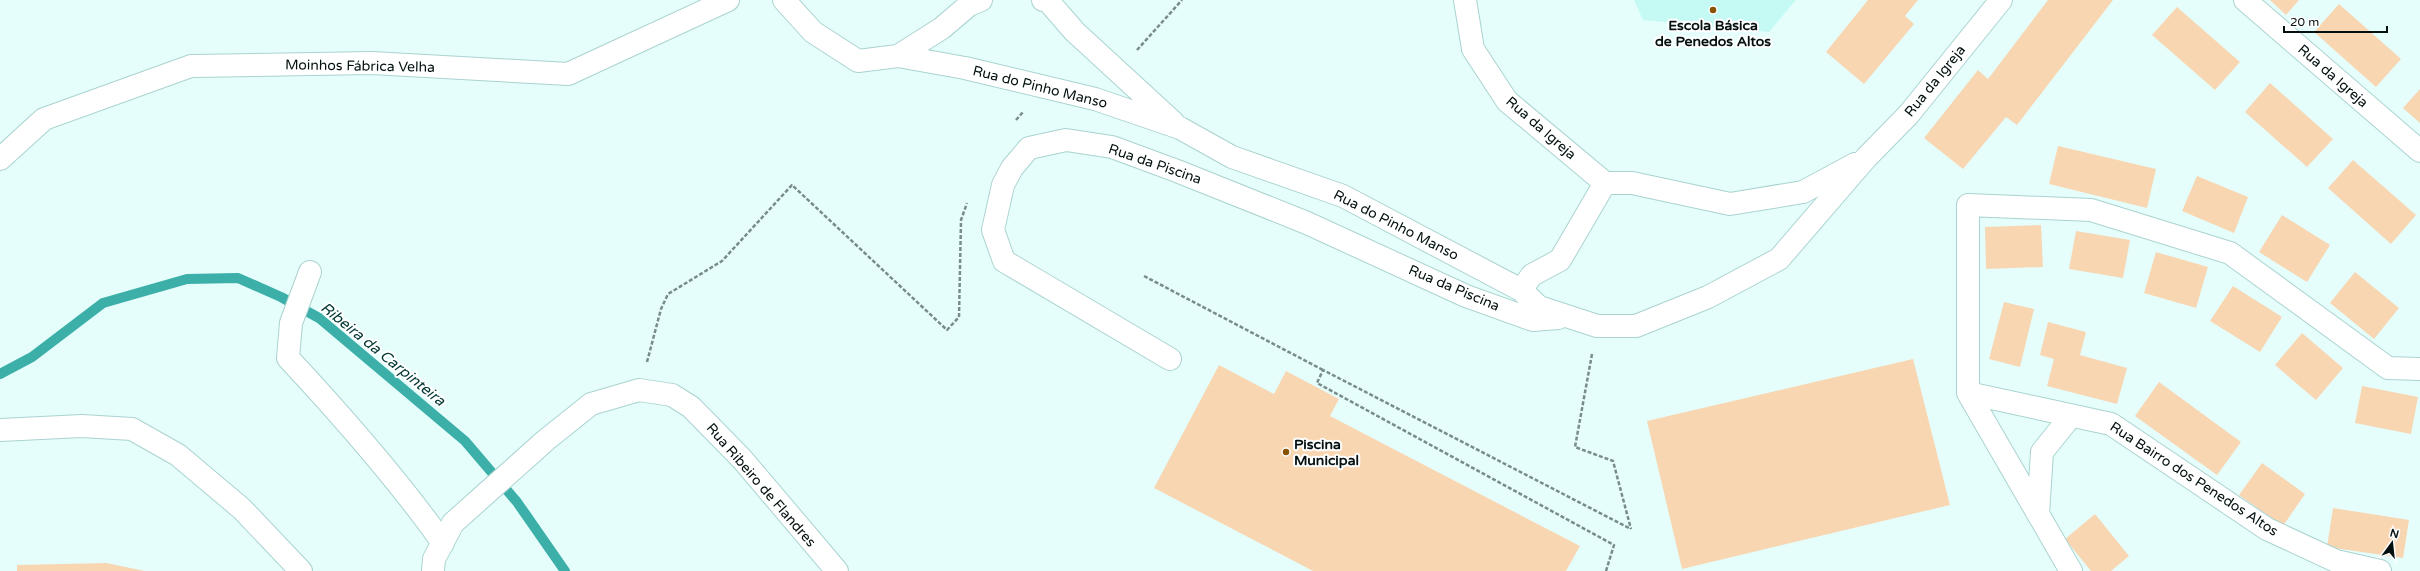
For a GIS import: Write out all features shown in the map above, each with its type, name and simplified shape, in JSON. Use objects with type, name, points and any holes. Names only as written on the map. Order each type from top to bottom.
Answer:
[{"type":"street","name":"Moinhos Fábrica Velha","points":[[0,159],[44,119],[191,66],[372,63],[568,74],[728,0]]},
{"type":"street","name":"Rua do Pinho Manso","points":[[784,0],[813,32],[858,61],[898,56],[964,68],[1095,99],[1180,128],[1232,157],[1343,196],[1521,290],[1539,307],[1597,326],[1636,326],[1708,297],[1779,259],[1866,158]]},
{"type":"street","name":"Rua do Pinho Manso","points":[[898,56],[942,28],[968,5],[981,0]]},
{"type":"street","name":"Rua do Pinho Manso","points":[[1043,0],[1048,1],[1075,32],[1180,128]]},
{"type":"street","name":"Rua da Igreja","points":[[1465,0],[1474,49],[1507,101],[1604,183]]},
{"type":"street","name":"Rua da Igreja","points":[[1866,158],[1909,114],[2001,0]]},
{"type":"street","name":"Rua da Igreja","points":[[2245,0],[2420,151]]},
{"type":"street","name":"Rua da Piscina","points":[[1170,359],[1004,261],[993,230],[1003,186],[1012,168],[1029,148],[1066,140],[1112,148],[1177,171],[1307,223],[1466,296],[1533,320],[1571,317]]},
{"type":"street","points":[[1521,290],[1532,275],[1560,260],[1604,183],[1632,183],[1730,204],[1802,192],[1866,158]]},
{"type":"street","points":[[2071,571],[1968,393],[1968,205],[2091,210],[2230,253],[2388,368],[2420,369]]},
{"type":"street","points":[[310,272],[291,323],[288,358],[336,409],[406,490],[443,543],[434,559],[433,571]]},
{"type":"street","name":"Rua Ribeiro de Flandres","points":[[443,543],[453,523],[546,440],[591,404],[639,390],[672,395],[691,406],[742,459],[837,571]]},
{"type":"street","name":"Rua Bairro dos Penedos Altos","points":[[1968,393],[2111,424],[2267,529],[2336,561],[2380,571]]},
{"type":"street","points":[[2038,514],[2042,452],[2072,416]]},
{"type":"street","points":[[0,430],[82,426],[132,429],[178,455],[242,509],[301,571]]},
{"type":"path","points":[[1118,72],[1182,0]]},
{"type":"path","points":[[649,355],[661,309],[668,294],[722,261],[792,185],[947,330],[959,317]]},
{"type":"path","points":[[1144,276],[1631,529],[1614,461],[1575,447],[1597,326]]},
{"type":"path","points":[[1323,370],[1317,383],[1614,546],[1606,571]]},
{"type":"shaded area","name":"Escola Básica de Penedos Altos","points":[[1634,0],[1796,0],[1769,32],[1643,20]]},
{"type":"building","points":[[1868,0],[1918,0],[1905,16],[1914,24],[1864,84],[1826,52]]},
{"type":"building","points":[[2048,0],[2113,0],[2017,125],[2006,117],[1963,169],[1924,138],[1978,70],[1988,79]]},
{"type":"building","points":[[2270,0],[2299,0],[2286,15]]},
{"type":"building","points":[[2339,4],[2401,59],[2376,87],[2314,32]]},
{"type":"building","points":[[2177,7],[2240,62],[2215,90],[2152,35]]},
{"type":"building","points":[[2270,83],[2333,139],[2307,167],[2245,112]]},
{"type":"building","points":[[2420,89],[2420,123],[2403,108]]},
{"type":"building","points":[[2058,146],[2156,169],[2147,208],[2049,184]]},
{"type":"building","points":[[2353,160],[2416,215],[2391,244],[2328,188]]},
{"type":"building","points":[[2197,176],[2248,197],[2234,233],[2182,211]]},
{"type":"building","points":[[2282,215],[2330,245],[2307,282],[2259,252]]},
{"type":"building","points":[[2041,225],[2043,267],[1986,269],[1985,227]]},
{"type":"building","points":[[2076,231],[2130,240],[2123,278],[2069,269]]},
{"type":"building","points":[[2156,252],[2208,267],[2196,308],[2144,293]]},
{"type":"building","points":[[2355,272],[2399,308],[2374,339],[2330,303]]},
{"type":"building","points":[[2233,286],[2282,317],[2260,352],[2210,321]]},
{"type":"building","points":[[2004,302],[2034,309],[2020,367],[1989,359]]},
{"type":"building","points":[[2048,322],[2086,332],[2080,355],[2127,368],[2117,404],[2047,386],[2054,359],[2040,355]]},
{"type":"building","points":[[2302,333],[2343,368],[2316,400],[2275,365]]},
{"type":"building","points":[[1913,359],[1950,505],[1682,569],[1647,421]]},
{"type":"building","name":"Piscina Municipal","points":[[1219,365],[1274,394],[1286,371],[1339,399],[1330,416],[1580,546],[1566,571],[1313,571],[1154,488]]},
{"type":"building","points":[[2159,382],[2241,442],[2217,475],[2135,416]]},
{"type":"building","points":[[2362,386],[2418,397],[2411,434],[2355,423]]},
{"type":"building","points":[[2262,463],[2305,494],[2283,526],[2239,495]]},
{"type":"building","points":[[2333,508],[2409,520],[2403,558],[2327,547]]},
{"type":"building","points":[[2095,514],[2129,556],[2111,571],[2091,571],[2065,539]]},
{"type":"building","points":[[106,563],[145,571],[17,571],[17,565]]},
{"type":"waterway","name":"Ribeira da Carpinteira","points":[[0,374],[32,357],[103,303],[187,279],[238,278],[281,297],[319,318],[465,441],[517,502],[565,571]]},
{"type":"place","name":"Escola Básica de Penedos Altos","points":[[1713,10]]},
{"type":"place","name":"Piscina Municipal","points":[[1286,452]]}]
